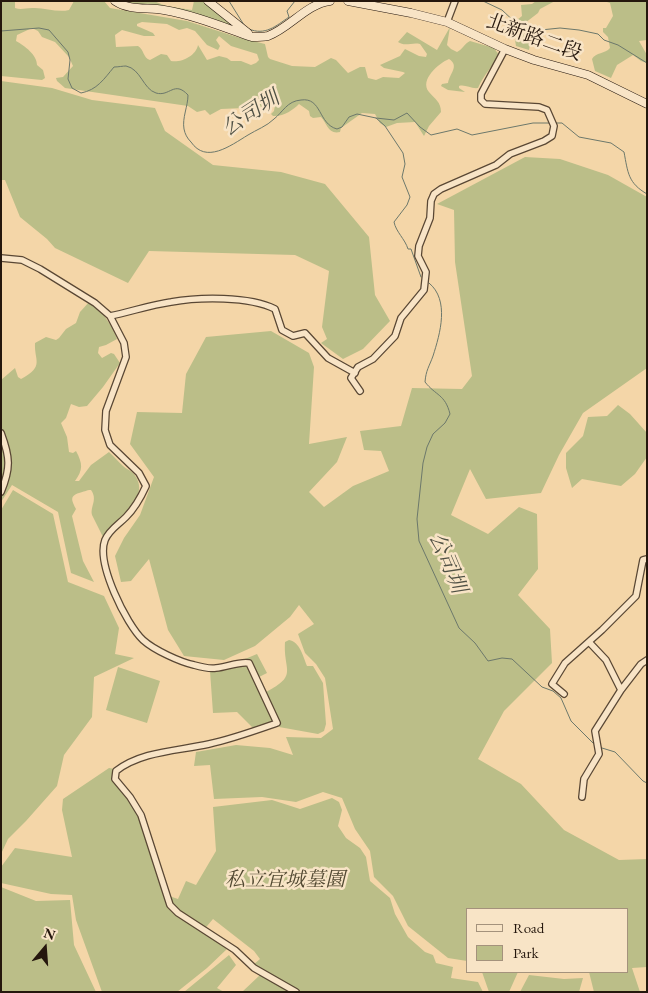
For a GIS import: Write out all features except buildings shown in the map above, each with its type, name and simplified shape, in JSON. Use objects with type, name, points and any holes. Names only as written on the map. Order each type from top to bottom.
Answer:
[{"type":"main road","points":[[115,1],[132,8],[163,10],[200,19],[252,37],[267,36],[304,12],[330,1]]},
{"type":"main road","points":[[208,1],[252,37]]},
{"type":"main road","name":"北新路二段","points":[[348,1],[447,22],[505,49],[534,60],[588,75],[647,104]]},
{"type":"street","points":[[447,22],[455,1]]},
{"type":"street","points":[[360,391],[352,378],[358,367],[373,360],[395,336],[401,318],[424,290],[426,272],[418,256],[430,218],[431,201],[434,194],[441,189],[496,165],[510,154],[552,136],[554,123],[547,110],[539,107],[485,104],[481,100],[480,94],[505,49]]},
{"type":"street","points":[[1,258],[22,260],[95,303],[110,316],[124,343],[126,357],[106,411],[105,430],[110,445],[140,473],[146,486],[140,499],[126,517],[113,528],[105,541],[105,564],[112,586],[134,630],[145,642],[167,655],[191,665],[214,668],[244,662],[249,663],[276,723],[241,736],[134,760],[116,771],[115,779],[130,797],[140,815],[170,905],[178,913],[235,950],[254,968],[296,992]]},
{"type":"street","points":[[110,316],[171,302],[222,300],[266,304],[275,309],[282,330],[293,336],[305,334],[328,358],[355,374]]},
{"type":"street","points":[[1,433],[8,451],[9,462],[7,480],[1,492]]},
{"type":"street","points":[[564,694],[552,684],[565,663],[636,596],[643,560],[647,559]]},
{"type":"street","points":[[588,642],[606,660],[620,690]]},
{"type":"street","points":[[582,797],[584,779],[599,754],[595,731],[620,690],[640,664],[647,660]]},
{"type":"green space","points":[[1,1],[15,1],[15,8],[17,9],[37,8],[60,11],[69,10],[74,1],[104,1],[110,8],[187,21],[265,44],[270,59],[292,66],[315,67],[331,58],[336,60],[348,73],[360,67],[365,67],[368,78],[376,80],[383,77],[399,78],[405,73],[384,68],[380,65],[400,56],[405,49],[419,56],[426,57],[427,54],[420,44],[403,44],[398,42],[407,32],[437,50],[450,27],[447,45],[451,49],[457,52],[470,41],[494,48],[499,55],[478,88],[459,86],[465,92],[448,90],[441,86],[448,83],[454,67],[454,64],[449,59],[431,72],[426,82],[427,87],[439,103],[441,112],[429,126],[424,136],[415,122],[397,123],[386,127],[380,123],[375,114],[362,113],[341,128],[340,132],[333,132],[321,117],[313,118],[310,116],[309,111],[299,104],[288,113],[277,116],[271,114],[274,111],[275,105],[270,101],[264,103],[261,110],[243,108],[221,109],[210,115],[205,110],[197,112],[188,106],[65,88],[56,78],[63,77],[73,66],[69,57],[55,42],[42,37],[38,31],[32,28],[17,35],[16,41],[33,54],[37,65],[43,70],[45,78],[42,80],[1,76]],"holes":[[[142,22],[167,24],[179,30],[187,28],[195,31],[207,45],[218,50],[220,46],[216,40],[219,36],[231,46],[257,54],[259,60],[251,65],[241,61],[231,61],[219,56],[207,60],[198,45],[197,49],[183,60],[171,61],[167,55],[161,54],[150,60],[138,46],[116,47],[115,35],[122,30],[144,36],[155,36],[153,33],[137,26],[137,24]]]},
{"type":"green space","points":[[117,1],[154,1],[166,6],[192,10],[194,1],[206,1],[252,35]]},
{"type":"green space","points":[[536,1],[555,1],[540,9],[538,13],[525,23],[530,43],[529,50],[516,46],[515,40],[518,30],[516,24],[517,20],[522,16],[521,5],[532,4]]},
{"type":"green space","points":[[604,1],[647,1],[647,40],[639,41],[647,55],[647,63],[633,55],[617,65],[611,78],[595,71],[592,59],[610,48],[608,37],[603,32],[603,28],[606,28],[613,16],[610,3]]},
{"type":"green space","points":[[1,81],[52,88],[92,100],[155,108],[165,131],[213,165],[281,172],[325,184],[369,237],[375,295],[390,321],[363,349],[343,359],[321,343],[327,339],[322,327],[329,271],[295,255],[149,251],[128,283],[55,248],[20,217],[5,180],[1,180]]},
{"type":"green space","points":[[525,157],[560,159],[608,175],[647,197],[647,368],[583,413],[559,455],[541,493],[486,499],[470,469],[451,515],[488,534],[519,507],[537,514],[538,569],[518,595],[550,629],[552,663],[504,711],[478,759],[521,784],[564,830],[619,860],[647,859],[647,967],[632,968],[640,992],[594,992],[589,973],[628,973],[628,908],[466,908],[466,961],[448,958],[408,926],[393,896],[374,877],[370,851],[355,829],[342,798],[323,792],[296,802],[262,797],[214,799],[210,765],[194,766],[196,752],[236,745],[270,748],[293,755],[286,737],[321,738],[333,729],[325,678],[316,664],[305,653],[298,634],[314,624],[299,605],[290,617],[255,646],[224,660],[184,656],[168,630],[149,559],[131,581],[121,582],[115,556],[124,538],[140,515],[154,477],[130,444],[137,412],[182,413],[186,374],[206,337],[271,331],[309,353],[314,367],[309,444],[347,437],[337,462],[309,492],[324,507],[353,486],[389,471],[381,451],[364,450],[360,431],[401,426],[412,388],[462,389],[472,376],[455,262],[454,210],[437,204]]},
{"type":"green space","points":[[90,301],[106,318],[117,339],[99,347],[98,353],[102,358],[111,353],[114,354],[120,363],[87,406],[79,407],[71,404],[66,418],[61,423],[67,437],[69,452],[73,453],[76,451],[81,463],[80,474],[75,481],[79,481],[91,465],[109,452],[133,473],[138,482],[139,490],[131,506],[113,529],[110,538],[103,537],[92,515],[94,497],[91,490],[76,494],[73,497],[76,509],[72,516],[83,561],[94,582],[71,573],[58,512],[12,485],[1,502],[1,380],[15,368],[18,377],[21,379],[33,370],[37,363],[35,343],[46,337],[56,340],[59,338],[66,329],[76,323],[80,312]]},
{"type":"green space","points":[[618,405],[630,414],[647,433],[647,457],[635,474],[621,486],[582,479],[572,488],[566,468],[566,453],[583,436],[588,417],[607,416]]},
{"type":"green space","points":[[13,490],[53,514],[68,582],[104,596],[119,628],[115,654],[134,658],[94,677],[92,717],[64,755],[57,786],[8,839],[1,854],[1,510]]},
{"type":"green space","points":[[289,640],[298,646],[307,666],[313,666],[323,683],[326,724],[324,731],[318,734],[279,727],[266,692],[283,681],[286,676],[285,642]]},
{"type":"green space","points":[[257,654],[267,673],[257,678],[251,662],[245,659]]},
{"type":"green space","points":[[248,664],[275,723],[255,730],[237,712],[213,713],[210,671]]},
{"type":"green space","points":[[118,667],[160,681],[147,723],[106,710]]},
{"type":"green space","name":"私立宜城墓園","points":[[109,768],[115,769],[114,777],[139,816],[163,894],[178,899],[186,881],[196,885],[216,851],[213,807],[272,800],[300,809],[332,798],[339,802],[342,810],[338,826],[346,838],[360,848],[366,857],[370,881],[390,898],[395,914],[408,937],[425,952],[433,955],[436,963],[453,967],[451,978],[478,982],[483,992],[300,992],[253,965],[260,959],[254,951],[213,919],[202,932],[227,949],[177,992],[102,992],[76,920],[72,895],[51,894],[1,883],[1,867],[15,848],[72,857],[62,810],[63,799]]},
{"type":"green space","points":[[1,887],[36,901],[70,900],[74,945],[96,992],[1,992]]},
{"type":"green space","points":[[229,955],[236,965],[217,988],[224,992],[184,992]]},
{"type":"green space","points":[[482,973],[518,973],[509,992],[489,992]]},
{"type":"green space","points":[[260,975],[289,992],[242,992]]},
{"type":"green space","points":[[529,975],[564,979],[583,978],[579,992],[520,992]]},
{"type":"waterway","name":"公司圳","points":[[229,1],[244,25]]},
{"type":"waterway","name":"公司圳","points":[[249,29],[265,31],[275,27],[289,17],[287,11],[295,1]]},
{"type":"waterway","points":[[483,1],[502,10],[518,25],[531,31],[560,28],[598,34],[604,40],[618,45],[647,63]]},
{"type":"waterway","name":"公司圳","points":[[1,31],[39,28],[49,30],[68,52],[70,60],[68,79],[72,88],[81,93],[96,87],[114,67],[126,66],[135,71],[148,88],[156,93],[161,94],[175,89],[183,91],[188,95],[184,121],[185,133],[188,139],[204,152],[218,151],[234,144],[268,124],[292,102],[301,100],[308,100],[313,103],[326,122],[337,129],[342,127],[349,117],[357,114],[376,118],[385,126],[403,153],[405,164],[402,177],[410,197],[407,205],[394,222],[408,249],[411,249],[421,277]]},
{"type":"waterway","points":[[376,118],[394,120],[407,113],[420,127],[431,135],[457,129],[472,135],[533,123],[549,123]]},
{"type":"waterway","points":[[556,123],[562,123],[579,137],[611,143],[624,152],[632,181],[647,194]]},
{"type":"waterway","name":"公司圳","points":[[429,283],[439,298],[442,318],[425,382],[443,399],[450,414],[445,423],[433,434],[423,463],[417,519],[419,541],[459,628],[475,643],[488,661],[502,658],[512,659],[542,687],[553,691],[561,698],[571,721],[594,744]]},
{"type":"waterway","name":"公司圳","points":[[602,748],[615,752],[647,783]]}]
